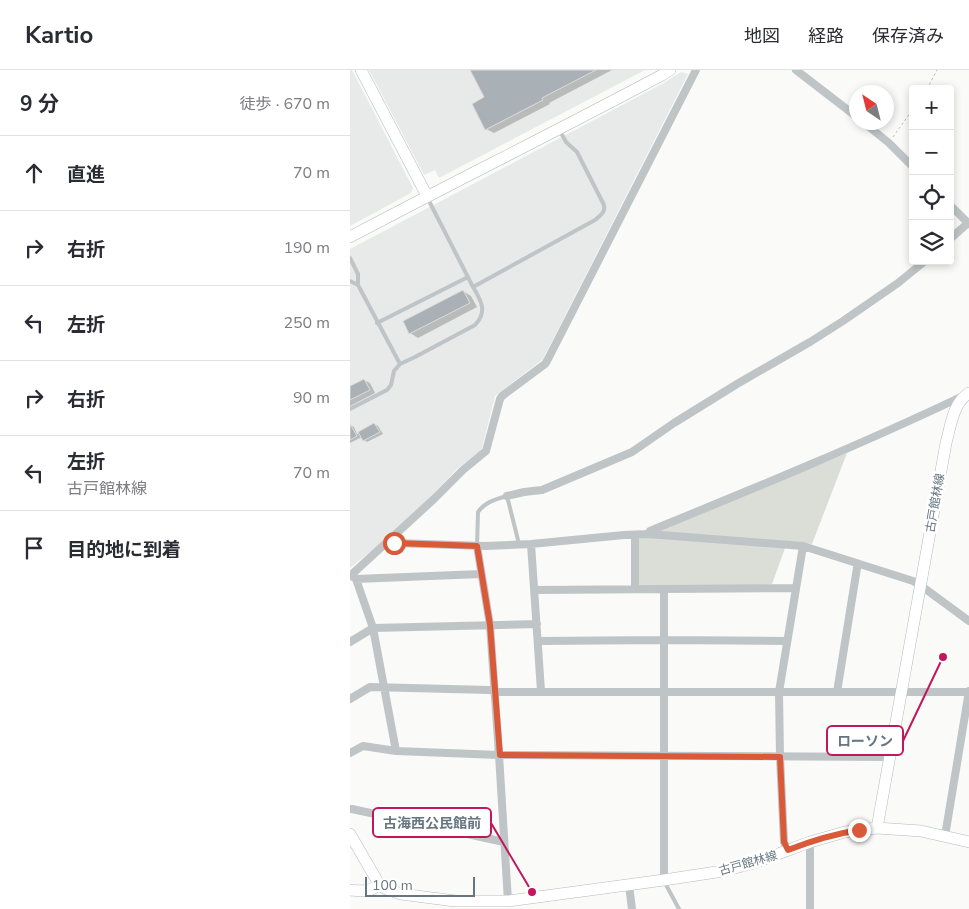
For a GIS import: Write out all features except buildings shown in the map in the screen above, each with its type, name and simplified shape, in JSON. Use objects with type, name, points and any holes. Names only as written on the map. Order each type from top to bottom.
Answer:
[{"type":"main road","points":[[361,70],[427,196]]},
{"type":"main road","points":[[350,237],[559,129],[664,72]]},
{"type":"main road","name":"古戸館林線","points":[[379,884],[384,888],[401,894],[454,905],[508,901],[664,880],[740,867],[810,842],[846,832],[877,828],[946,443],[956,406],[967,394]]},
{"type":"main road","points":[[877,828],[921,831],[969,842]]},
{"type":"main road","points":[[350,834],[379,884],[370,891],[350,890]]},
{"type":"street","points":[[352,577],[463,470],[484,453],[500,398],[545,364],[696,70]]},
{"type":"street","points":[[796,70],[849,112]]},
{"type":"street","points":[[873,130],[909,163]]},
{"type":"street","points":[[954,209],[969,224],[954,236]]},
{"type":"street","points":[[507,496],[542,490],[632,452],[698,408],[843,321],[898,283],[920,265]]},
{"type":"street","points":[[648,534],[657,528],[838,453],[967,394]]},
{"type":"street","points":[[389,541],[394,543],[477,546],[531,544],[648,534],[803,546],[920,585],[969,620]]},
{"type":"street","points":[[635,536],[635,589]]},
{"type":"street","points":[[531,544],[541,691]]},
{"type":"street","points":[[477,546],[490,625],[500,755],[508,901]]},
{"type":"street","points":[[788,850],[784,842],[778,692],[803,546]]},
{"type":"street","points":[[836,692],[859,564]]},
{"type":"street","points":[[352,577],[481,574]]},
{"type":"street","points":[[352,577],[373,628],[396,751]]},
{"type":"street","points":[[534,590],[796,588]]},
{"type":"street","points":[[664,589],[664,880]]},
{"type":"street","points":[[350,642],[373,628],[537,624]]},
{"type":"street","points":[[538,641],[787,641]]},
{"type":"street","points":[[350,699],[370,687],[494,691],[969,692],[945,836]]},
{"type":"street","points":[[350,753],[363,746],[396,751],[500,755],[890,757]]},
{"type":"street","points":[[350,809],[504,842]]},
{"type":"street","points":[[810,842],[810,909]]},
{"type":"street","points":[[629,885],[632,909]]},
{"type":"lane","points":[[473,287],[595,220],[604,210],[604,203],[577,152],[566,142],[559,129]]},
{"type":"lane","points":[[350,409],[387,390],[391,386],[394,371],[400,364],[475,325],[482,316],[483,307],[479,297],[427,196]]},
{"type":"lane","points":[[350,258],[358,274],[358,285],[400,364]]},
{"type":"lane","points":[[378,324],[468,277]]},
{"type":"lane","points":[[350,281],[358,285]]},
{"type":"lane","points":[[477,546],[478,512],[491,501],[507,496],[519,544]]},
{"type":"lane","points":[[664,880],[679,909]]},
{"type":"path","points":[[929,85],[937,70]]},
{"type":"path","points":[[888,143],[909,114]]},
{"type":"shaded area","points":[[350,70],[352,70],[413,188],[411,193],[350,226]]},
{"type":"shaded area","points":[[369,70],[645,70],[439,178],[435,170],[424,175]]},
{"type":"shaded area","points":[[681,72],[688,74],[543,359],[495,396],[482,448],[479,452],[457,469],[429,499],[380,544],[350,568],[350,249],[662,84]]},
{"type":"shaded area","points":[[847,453],[812,544],[656,532]]},
{"type":"shaded area","points":[[650,537],[785,548],[772,584],[694,589],[637,589],[639,538]]},
{"type":"place","name":"ローソン","points":[[943,657]]},
{"type":"place","name":"古海西公民館前","points":[[532,892]]},
{"type":"route","points":[[394,543],[477,546],[490,625],[500,755],[780,757],[784,842],[788,850],[810,842],[859,830]]}]
